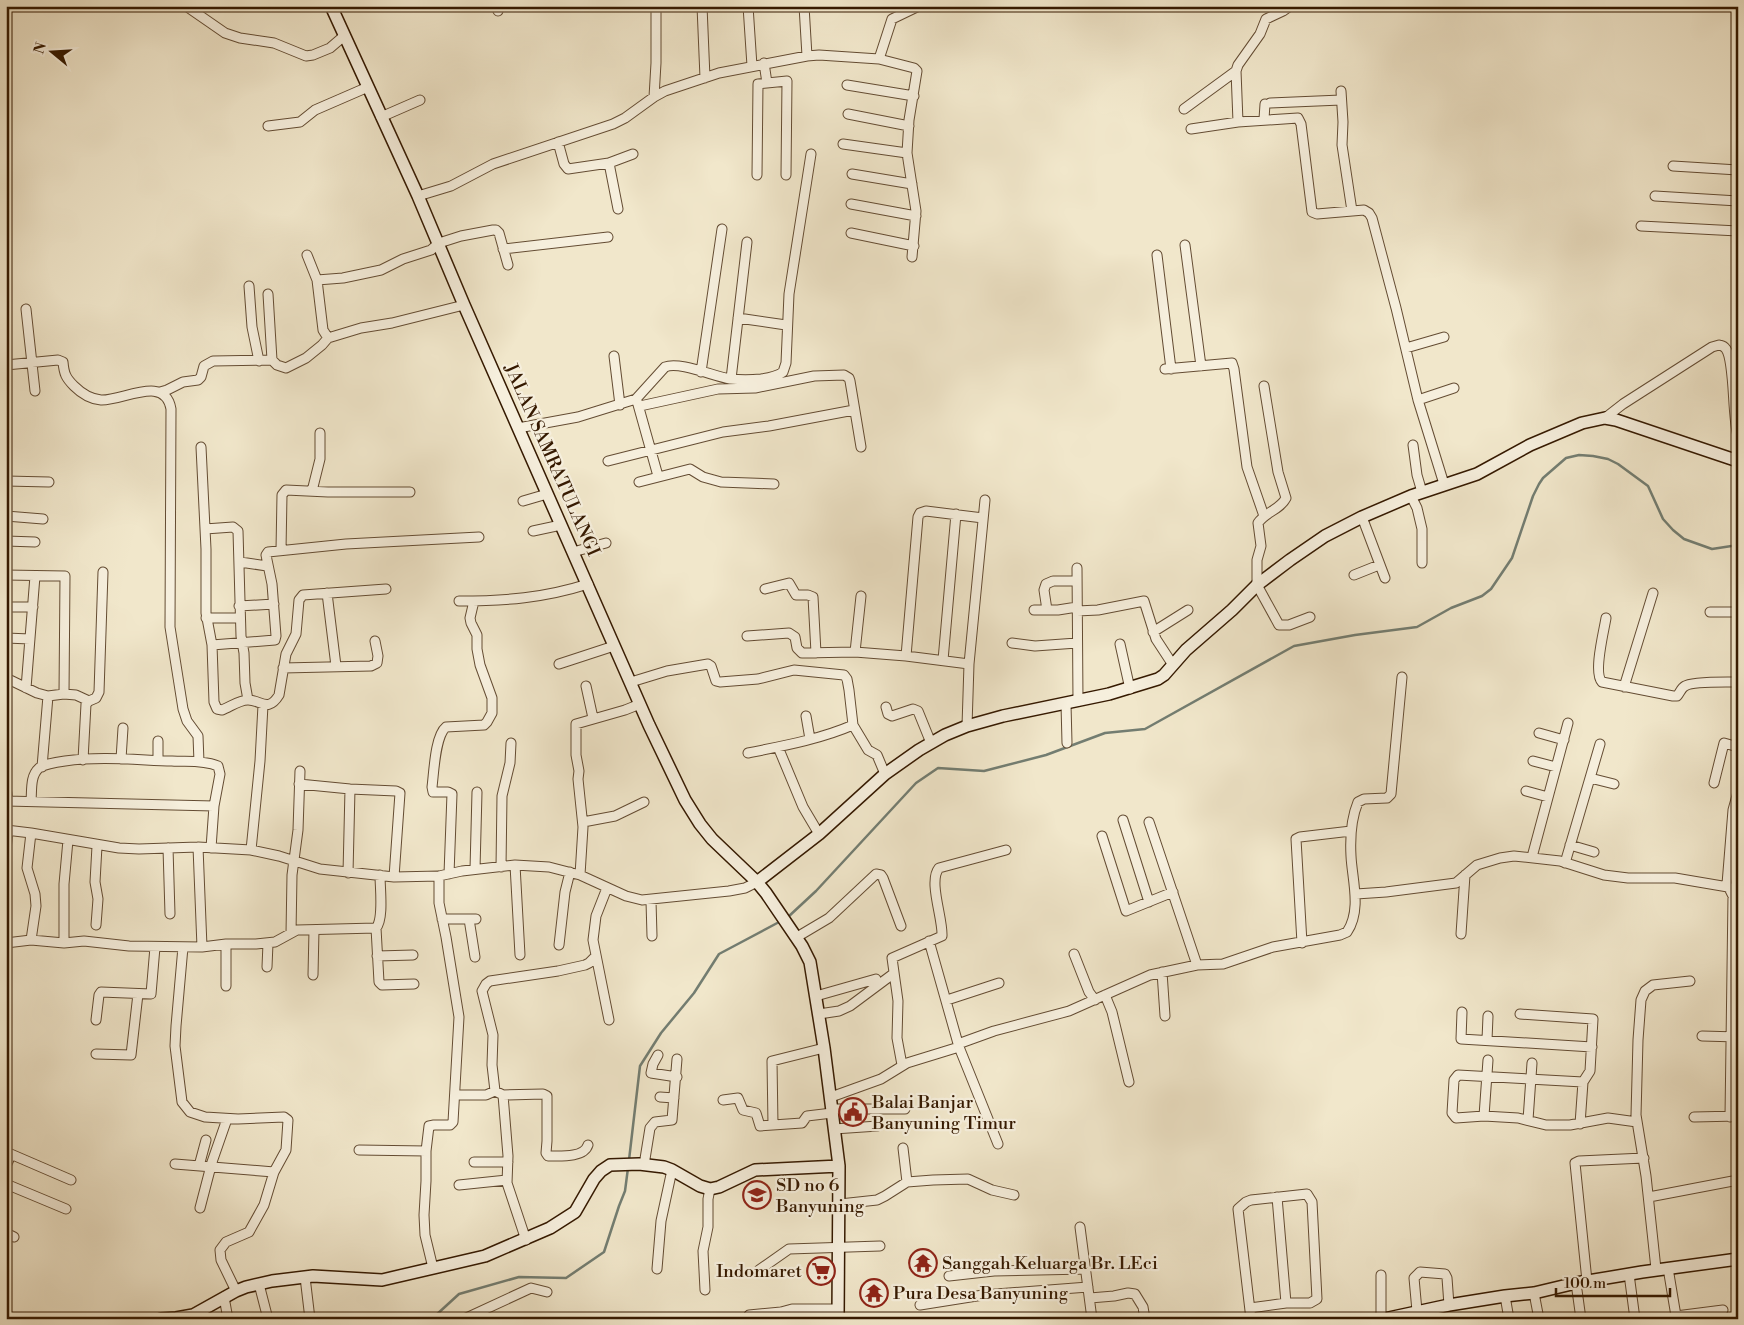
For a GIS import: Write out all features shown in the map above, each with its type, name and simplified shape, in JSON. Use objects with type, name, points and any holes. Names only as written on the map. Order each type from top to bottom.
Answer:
[{"type":"street","points":[[186,6],[225,33],[240,38],[274,43],[306,56],[330,48],[344,36]]},
{"type":"street","name":"JALAN SAMRATULANGI","points":[[331,6],[418,196],[614,646],[685,800],[700,824],[718,845],[757,882],[797,937],[810,962],[824,1048],[839,1166],[838,1314]]},
{"type":"street","points":[[654,97],[656,6]]},
{"type":"street","points":[[702,6],[705,78]]},
{"type":"street","points":[[748,6],[752,66]]},
{"type":"street","points":[[804,6],[807,56]]},
{"type":"street","points":[[879,59],[890,22],[894,16],[903,9],[919,6]]},
{"type":"street","points":[[1238,122],[1236,71],[1240,60],[1260,34],[1266,19],[1290,6]]},
{"type":"street","points":[[418,196],[451,186],[493,164],[584,135],[621,120],[654,97],[720,73],[807,56],[879,59],[916,69],[907,153],[916,216],[912,258]]},
{"type":"street","points":[[764,63],[767,83]]},
{"type":"street","points":[[1184,110],[1236,71]]},
{"type":"street","points":[[757,175],[758,84],[787,81],[786,175]]},
{"type":"street","points":[[847,85],[914,96]]},
{"type":"street","points":[[268,126],[300,122],[315,110],[368,88]]},
{"type":"street","points":[[1264,120],[1267,103],[1341,95],[1342,145],[1352,211]]},
{"type":"street","points":[[382,117],[420,100]]},
{"type":"street","points":[[848,114],[909,126]]},
{"type":"street","points":[[1191,129],[1238,122],[1296,117],[1300,120],[1312,212],[1317,214],[1367,211],[1372,218],[1418,400],[1444,484]]},
{"type":"street","points":[[558,142],[564,164],[568,169],[609,162],[633,154]]},
{"type":"street","points":[[843,144],[907,153]]},
{"type":"street","points":[[638,403],[665,367],[673,366],[731,379],[744,380],[773,378],[783,372],[786,363],[786,325],[794,258],[811,154]]},
{"type":"street","points":[[609,162],[618,209]]},
{"type":"street","points":[[1673,166],[1738,170],[1738,186]]},
{"type":"street","points":[[852,174],[912,184]]},
{"type":"street","points":[[1655,196],[1738,200]]},
{"type":"street","points":[[851,204],[916,216]]},
{"type":"street","points":[[1641,226],[1738,231]]},
{"type":"street","points":[[701,372],[722,229]]},
{"type":"street","points":[[318,280],[343,278],[381,270],[403,259],[431,250],[438,243],[461,236],[496,230],[508,265]]},
{"type":"street","points":[[851,233],[914,246]]},
{"type":"street","points":[[503,250],[608,237]]},
{"type":"street","points":[[731,379],[747,242]]},
{"type":"street","points":[[1185,245],[1201,366]]},
{"type":"street","points":[[307,254],[318,280],[323,330],[328,338]]},
{"type":"street","points":[[1158,255],[1168,369],[1232,363],[1247,468],[1264,516]]},
{"type":"street","points":[[249,286],[252,327],[259,361]]},
{"type":"street","points":[[268,294],[272,360],[277,365],[286,368],[292,366],[316,349],[328,338],[361,328],[392,323],[464,305]]},
{"type":"street","points":[[26,309],[36,392]]},
{"type":"street","points":[[738,318],[786,325]]},
{"type":"street","points":[[1406,348],[1444,337]]},
{"type":"street","points":[[6,850],[7,830],[31,832],[97,846],[139,849],[198,847],[251,850],[279,856],[320,870],[394,877],[439,876],[475,869],[515,866],[549,867],[580,875],[635,899],[651,900],[730,891],[750,886],[757,882],[819,834],[885,774],[931,743],[967,726],[1003,716],[1130,689],[1158,679],[1164,675],[1186,650],[1232,610],[1257,585],[1326,536],[1362,517],[1417,494],[1477,474],[1530,445],[1569,428],[1605,418],[1623,404],[1719,345],[1727,350],[1731,369],[1738,436]]},
{"type":"street","points":[[614,356],[620,405]]},
{"type":"street","points":[[6,365],[64,362],[66,378],[82,394],[98,399],[108,399],[134,393],[160,392],[169,390],[183,382],[198,380],[204,366],[213,361],[272,360]]},
{"type":"street","points":[[518,428],[578,417],[620,405],[718,389],[755,388],[814,376],[844,376],[849,378],[850,381],[861,447]]},
{"type":"street","points":[[1264,386],[1278,472],[1286,498],[1283,504],[1264,516],[1258,523],[1261,546],[1257,560],[1257,585],[1279,625],[1289,625],[1310,617]]},
{"type":"street","points":[[1418,400],[1454,388]]},
{"type":"street","points":[[160,392],[170,400],[171,409],[171,634],[183,709],[187,721],[198,736],[199,762]]},
{"type":"street","points":[[638,403],[658,476]]},
{"type":"street","points":[[608,461],[723,432],[769,426],[854,410]]},
{"type":"street","points":[[1605,418],[1738,461]]},
{"type":"street","points":[[312,491],[320,459],[320,433]]},
{"type":"street","points":[[1413,445],[1418,476],[1416,508],[1423,535],[1422,563]]},
{"type":"street","points":[[202,447],[206,618],[212,645],[215,707],[222,710],[238,702],[248,700],[263,705],[270,704],[279,696],[288,649],[296,634],[300,597],[303,595],[327,593],[386,590]]},
{"type":"street","points":[[639,482],[690,469],[703,477],[721,482],[774,484]]},
{"type":"street","points":[[6,481],[49,482]]},
{"type":"street","points":[[282,550],[283,493],[286,490],[410,492]]},
{"type":"street","points":[[523,501],[547,494]]},
{"type":"street","points":[[967,726],[969,664],[985,500]]},
{"type":"street","points":[[906,656],[918,517],[920,513],[926,511],[983,518]]},
{"type":"street","points":[[943,660],[956,514]]},
{"type":"street","points":[[6,516],[43,519]]},
{"type":"street","points":[[1362,517],[1384,578]]},
{"type":"street","points":[[533,531],[561,525]]},
{"type":"street","points":[[205,529],[233,527],[238,530],[240,618],[248,700]]},
{"type":"street","points":[[275,640],[274,604],[266,553],[282,550],[478,537]]},
{"type":"street","points":[[6,541],[35,542]]},
{"type":"street","points":[[573,552],[606,543]]},
{"type":"street","points":[[240,562],[267,566]]},
{"type":"street","points":[[1354,574],[1379,565]]},
{"type":"street","points":[[1077,568],[1078,701]]},
{"type":"street","points":[[6,678],[48,696],[76,695],[88,701],[96,698],[99,692],[103,572]]},
{"type":"street","points":[[6,575],[65,576],[64,694]]},
{"type":"street","points":[[26,688],[36,576]]},
{"type":"street","points":[[1047,610],[1044,590],[1046,584],[1054,581],[1077,581]]},
{"type":"street","points":[[765,589],[789,583],[796,596],[808,595],[813,597],[816,653]]},
{"type":"street","points":[[459,601],[528,598],[564,592],[588,584]]},
{"type":"street","points":[[327,593],[336,666]]},
{"type":"street","points":[[1624,687],[1653,593]]},
{"type":"street","points":[[856,652],[861,596]]},
{"type":"street","points":[[449,874],[452,794],[448,792],[433,792],[432,786],[439,739],[446,727],[484,725],[493,706],[478,655],[477,635],[470,623],[470,613],[474,601]]},
{"type":"street","points":[[1034,610],[1098,610],[1144,602],[1153,632],[1173,665]]},
{"type":"street","points":[[240,606],[274,604]]},
{"type":"street","points":[[6,607],[33,607]]},
{"type":"street","points":[[1153,632],[1188,610]]},
{"type":"street","points":[[1710,612],[1738,612]]},
{"type":"street","points":[[206,618],[240,618]]},
{"type":"street","points":[[1606,618],[1599,660],[1599,678],[1602,682],[1673,696],[1677,696],[1683,687],[1689,684],[1724,681],[1738,682]]},
{"type":"street","points":[[747,636],[789,633],[795,637],[799,651],[802,653],[856,652],[969,664]]},
{"type":"street","points":[[6,638],[30,639]]},
{"type":"street","points":[[212,645],[275,640],[288,649]]},
{"type":"street","points":[[283,668],[374,664],[378,659],[375,641]]},
{"type":"street","points":[[1012,643],[1042,646],[1077,643]]},
{"type":"street","points":[[1120,644],[1130,689]]},
{"type":"street","points":[[559,664],[614,646]]},
{"type":"street","points":[[631,682],[666,671],[708,664],[711,666],[716,681],[720,682],[758,679],[794,670],[841,674],[847,678],[853,725],[868,750],[877,755],[885,774]]},
{"type":"street","points":[[723,1100],[738,1098],[743,1110],[756,1112],[759,1125],[802,1123],[805,1117],[832,1107],[902,1065],[958,1046],[994,1031],[1069,1011],[1132,981],[1162,972],[1197,965],[1212,966],[1223,964],[1273,947],[1302,943],[1347,932],[1354,910],[1356,894],[1351,856],[1351,831],[1357,806],[1361,800],[1388,798],[1390,794],[1402,677]]},
{"type":"street","points":[[586,686],[593,718]]},
{"type":"street","points":[[42,767],[48,696]]},
{"type":"street","points":[[83,760],[85,709],[88,701]]},
{"type":"street","points":[[580,875],[583,822],[576,755],[576,724],[640,704]]},
{"type":"street","points":[[1066,704],[1067,743]]},
{"type":"street","points":[[251,850],[260,761],[263,705]]},
{"type":"street","points":[[886,707],[888,714],[892,716],[913,709],[918,711],[931,743]]},
{"type":"street","points":[[806,716],[810,738]]},
{"type":"street","points":[[1532,857],[1568,723]]},
{"type":"street","points":[[748,753],[839,731],[853,725]]},
{"type":"street","points":[[121,759],[123,728]]},
{"type":"street","points":[[1539,733],[1564,740]]},
{"type":"street","points":[[158,741],[158,760]]},
{"type":"street","points":[[501,867],[502,796],[510,763],[511,743]]},
{"type":"street","points":[[1714,783],[1724,743],[1738,747]]},
{"type":"street","points":[[1565,863],[1600,744]]},
{"type":"street","points":[[778,747],[803,807],[819,834]]},
{"type":"street","points":[[32,801],[33,780],[38,770],[42,767],[65,761],[121,759],[214,764],[220,770],[214,806],[211,848]]},
{"type":"street","points":[[1533,761],[1556,767]]},
{"type":"street","points":[[291,933],[292,875],[298,830],[300,771]]},
{"type":"street","points":[[1590,778],[1614,784]]},
{"type":"street","points":[[300,784],[396,791],[400,793],[394,877]]},
{"type":"street","points":[[6,787],[7,801],[214,806]]},
{"type":"street","points":[[348,873],[350,789]]},
{"type":"street","points":[[1526,791],[1548,797]]},
{"type":"street","points":[[475,869],[477,792]]},
{"type":"street","points":[[1694,1117],[1734,1117],[1735,896],[1728,887],[1733,810],[1738,792]]},
{"type":"street","points":[[583,822],[615,816],[644,802]]},
{"type":"street","points":[[1123,820],[1149,902]]},
{"type":"street","points":[[1149,822],[1197,965]]},
{"type":"street","points":[[1302,943],[1296,839],[1351,831]]},
{"type":"street","points":[[31,832],[27,868],[35,894],[36,906],[31,940]]},
{"type":"street","points":[[1102,836],[1126,911],[1173,892]]},
{"type":"street","points":[[64,943],[64,884],[68,840]]},
{"type":"street","points":[[1570,845],[1594,852]]},
{"type":"street","points":[[96,925],[98,900],[95,882],[97,846]]},
{"type":"street","points":[[198,847],[202,947]]},
{"type":"street","points":[[168,848],[170,914]]},
{"type":"street","points":[[902,1065],[897,1038],[898,1001],[892,958],[940,937],[942,933],[936,878],[939,868],[1006,850]]},
{"type":"street","points":[[1356,894],[1456,883],[1477,865],[1514,856],[1565,863],[1604,875],[1628,878],[1675,878],[1728,887]]},
{"type":"street","points":[[515,866],[520,954]]},
{"type":"street","points":[[558,945],[565,892],[570,872]]},
{"type":"street","points":[[797,937],[829,918],[876,874],[881,875],[883,878],[902,926]]},
{"type":"street","points":[[1461,934],[1465,875]]},
{"type":"street","points":[[380,876],[381,916],[376,928],[380,984],[414,984]]},
{"type":"street","points":[[433,1268],[425,1226],[426,1151],[429,1126],[450,1125],[453,1122],[459,1016],[439,903],[439,876]]},
{"type":"street","points":[[607,888],[596,916],[593,929],[593,947],[609,1020]]},
{"type":"street","points":[[651,900],[652,936]]},
{"type":"street","points":[[442,919],[473,919],[476,957]]},
{"type":"street","points":[[6,960],[7,943],[31,940],[64,943],[94,941],[129,946],[202,947],[276,942],[297,930],[376,928]]},
{"type":"street","points":[[313,975],[314,930]]},
{"type":"street","points":[[929,941],[947,1000],[958,1046],[998,1144]]},
{"type":"street","points":[[267,967],[268,943]]},
{"type":"street","points":[[226,944],[226,986]]},
{"type":"street","points":[[96,1020],[101,992],[150,994],[152,992],[155,947]]},
{"type":"street","points":[[183,947],[176,1032],[181,1096],[187,1110],[195,1114],[227,1118],[287,1118],[289,1124],[287,1144],[274,1172],[264,1205],[251,1230],[226,1242],[220,1250],[221,1260],[236,1291]]},
{"type":"street","points":[[1074,954],[1089,992],[1095,1000]]},
{"type":"street","points":[[377,956],[414,955]]},
{"type":"street","points":[[526,1240],[507,1180],[508,1162],[499,1093],[492,1065],[493,1035],[482,991],[490,981],[558,971],[590,963],[596,956]]},
{"type":"street","points":[[1162,972],[1165,1016]]},
{"type":"street","points":[[819,1014],[839,1012],[893,974]]},
{"type":"street","points":[[816,996],[876,979]]},
{"type":"street","points":[[1656,1269],[1644,1158],[1637,1122],[1638,1040],[1642,994],[1656,984],[1690,981]]},
{"type":"street","points":[[947,1000],[999,983]]},
{"type":"street","points":[[96,1054],[131,1056],[138,994]]},
{"type":"street","points":[[1105,995],[1112,1012],[1129,1082]]},
{"type":"street","points":[[1462,1012],[1460,1039],[1592,1047]]},
{"type":"street","points":[[1520,1014],[1593,1019],[1590,1071],[1583,1082],[1580,1124]]},
{"type":"street","points":[[1487,1040],[1488,1016]]},
{"type":"street","points":[[1702,1036],[1734,1037]]},
{"type":"street","points":[[773,1125],[772,1061],[824,1048]]},
{"type":"street","points":[[658,1055],[650,1073],[677,1077]]},
{"type":"street","points":[[641,1164],[650,1128],[655,1122],[672,1120],[677,1059]]},
{"type":"street","points":[[1484,1116],[1488,1060]]},
{"type":"street","points":[[1528,1120],[1532,1063]]},
{"type":"street","points":[[1583,1082],[1458,1075],[1454,1080],[1452,1113],[1454,1117],[1484,1116],[1528,1120],[1546,1125],[1580,1124],[1608,1118],[1637,1122]]},
{"type":"street","points":[[455,1095],[543,1094],[547,1096],[546,1153],[548,1156],[581,1153],[587,1149],[588,1145]]},
{"type":"street","points":[[660,1097],[674,1098]]},
{"type":"street","points":[[832,1107],[905,1109]]},
{"type":"street","points":[[200,1208],[227,1118]]},
{"type":"street","points":[[834,1128],[878,1126]]},
{"type":"street","points":[[199,1166],[206,1140]]},
{"type":"street","points":[[903,1148],[907,1182]]},
{"type":"street","points":[[359,1150],[426,1151]]},
{"type":"street","points":[[6,1166],[9,1154],[71,1180]]},
{"type":"street","points":[[1581,1319],[1575,1163],[1579,1161],[1644,1158]]},
{"type":"street","points":[[474,1162],[508,1162]]},
{"type":"street","points":[[175,1164],[274,1172]]},
{"type":"street","points":[[161,1319],[193,1315],[236,1291],[259,1284],[304,1277],[382,1280],[485,1256],[526,1240],[575,1212],[594,1179],[610,1165],[641,1164],[672,1170],[700,1186],[710,1189],[719,1187],[755,1170],[839,1166]]},
{"type":"street","points":[[657,1269],[661,1222],[672,1170]]},
{"type":"street","points":[[840,1204],[877,1200],[894,1192],[907,1182],[963,1178],[973,1180],[992,1190],[1014,1195]]},
{"type":"street","points":[[459,1185],[507,1180]]},
{"type":"street","points":[[1648,1197],[1738,1180]]},
{"type":"street","points":[[6,1184],[66,1209]]},
{"type":"street","points":[[705,1290],[703,1251],[708,1227],[710,1189]]},
{"type":"street","points":[[1250,1308],[1286,1303],[1313,1302],[1318,1297],[1312,1202],[1307,1194],[1246,1202],[1238,1208],[1251,1319]]},
{"type":"street","points":[[1277,1197],[1286,1303]]},
{"type":"street","points":[[1080,1227],[1092,1319]]},
{"type":"street","points":[[759,1270],[789,1249],[880,1246]]},
{"type":"street","points":[[1381,1275],[1382,1319],[1449,1305],[1534,1293],[1581,1282],[1656,1269],[1738,1259]]},
{"type":"street","points":[[1668,1268],[1676,1316],[1722,1310]]},
{"type":"street","points":[[949,1276],[994,1271],[1086,1269]]},
{"type":"street","points":[[1416,1312],[1414,1278],[1420,1272],[1445,1274],[1449,1305]]},
{"type":"street","points":[[1629,1274],[1635,1319]]},
{"type":"street","points":[[304,1277],[310,1319]]},
{"type":"street","points":[[259,1284],[268,1319]]},
{"type":"street","points":[[920,1305],[983,1295],[1088,1287]]},
{"type":"street","points":[[464,1319],[531,1288],[547,1292]]},
{"type":"street","points":[[1090,1298],[1128,1293],[1135,1294],[1143,1307],[1145,1319]]},
{"type":"street","points":[[1534,1293],[1539,1319]]},
{"type":"street","points":[[1505,1296],[1509,1319]]},
{"type":"street","points":[[224,1298],[228,1319]]},
{"type":"street","points":[[750,1316],[792,1309],[838,1314]]},
{"type":"waterway","points":[[788,917],[816,891],[916,783],[938,768],[984,771],[1046,755],[1105,733],[1145,729],[1294,646],[1355,635],[1417,627],[1451,608],[1482,596],[1491,589],[1512,558],[1533,496],[1539,484],[1543,478],[1566,458],[1579,455],[1593,456],[1608,459],[1618,464],[1648,486],[1663,519],[1684,539],[1712,549],[1738,545]]},
{"type":"waterway","points":[[629,1160],[640,1066],[661,1033],[694,993],[719,954],[781,921]]},
{"type":"waterway","points":[[417,1319],[435,1316],[459,1294],[519,1277],[566,1278],[604,1252],[625,1191],[628,1168]]},
{"type":"waterway","points":[[338,1319],[340,1317],[348,1319]]},
{"type":"place","name":"Balai Banjar Banyuning Timur","points":[[853,1112]]},
{"type":"place","name":"SD no 6 Banyuning","points":[[757,1195]]},
{"type":"place","name":"Sanggah Keluarga Br. LEci","points":[[923,1263]]},
{"type":"place","name":"Indomaret","points":[[821,1271]]},
{"type":"place","name":"Pura Desa Banyuning","points":[[874,1293]]}]
